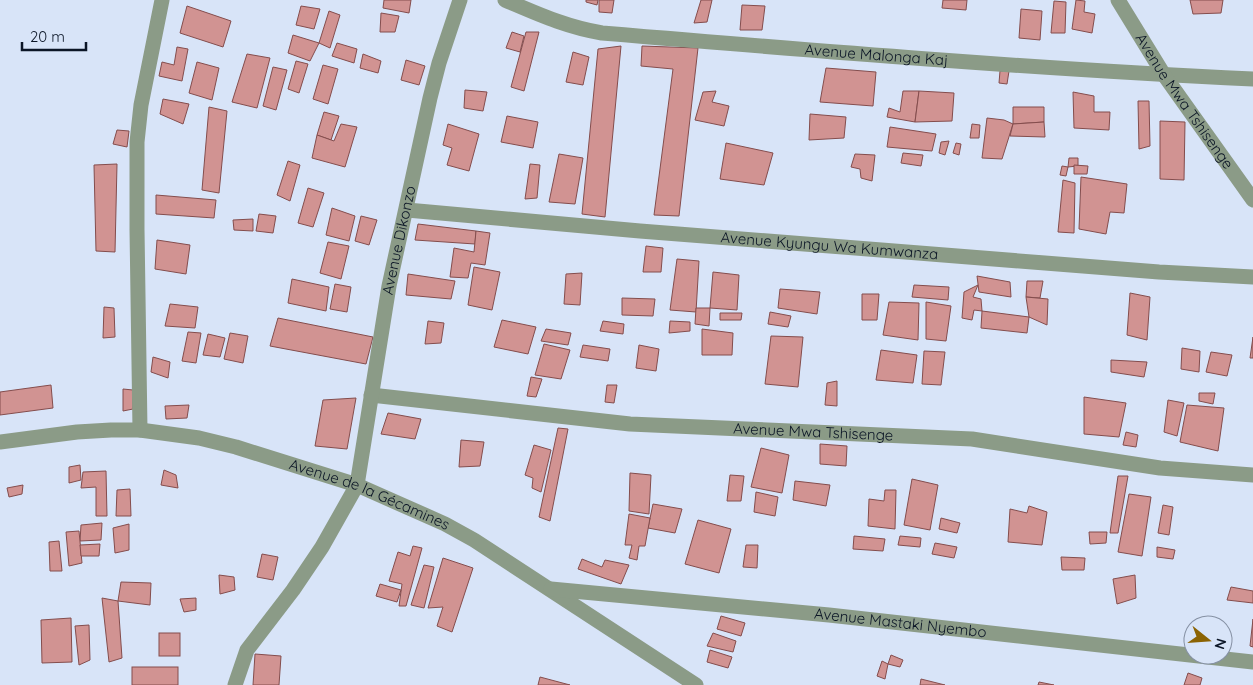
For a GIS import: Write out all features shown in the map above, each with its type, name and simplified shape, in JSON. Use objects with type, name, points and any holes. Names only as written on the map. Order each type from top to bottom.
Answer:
[{"type":"street","points":[[140,430],[136,219],[137,142],[142,96],[162,0]]},
{"type":"street","name":"Avenue Dikonzo","points":[[357,485],[389,286],[430,98],[439,63],[460,0]]},
{"type":"street","name":"Avenue Malonga Kaj","points":[[504,0],[553,21],[578,29],[602,33],[1164,75],[1253,79]]},
{"type":"street","name":"Avenue Mwa Tshisenge","points":[[1118,0],[1164,75],[1253,200]]},
{"type":"street","name":"Avenue Kyungu Wa Kumwanza","points":[[407,210],[640,231],[1149,271],[1253,277]]},
{"type":"street","name":"Avenue Mwa Tshisenge","points":[[371,395],[630,424],[972,439],[1160,468],[1253,475]]},
{"type":"street","name":"Avenue de la Gécamines","points":[[0,442],[78,432],[140,430],[199,438],[236,447],[357,485],[445,524],[474,540],[696,685]]},
{"type":"street","points":[[234,685],[247,650],[298,583],[322,547],[357,485]]},
{"type":"street","name":"Avenue Mastaki Nyembo","points":[[548,589],[830,615],[1253,662]]},
{"type":"building","points":[[384,0],[411,0],[409,13],[383,8]]},
{"type":"building","points":[[586,0],[598,0],[597,5],[586,2]]},
{"type":"building","points":[[599,0],[614,0],[612,13],[599,12]]},
{"type":"building","points":[[701,0],[712,0],[707,22],[694,23]]},
{"type":"building","points":[[943,0],[967,0],[966,10],[942,8]]},
{"type":"building","points":[[1076,0],[1085,1],[1084,12],[1095,14],[1092,33],[1072,29]]},
{"type":"building","points":[[1190,0],[1223,0],[1221,13],[1193,14]]},
{"type":"building","points":[[1054,1],[1066,2],[1065,33],[1051,33]]},
{"type":"building","points":[[742,5],[765,6],[762,30],[740,30]]},
{"type":"building","points":[[187,6],[231,21],[223,47],[180,33]]},
{"type":"building","points":[[301,6],[320,9],[314,29],[296,25]]},
{"type":"building","points":[[1021,9],[1042,11],[1040,40],[1019,38]]},
{"type":"building","points":[[329,11],[340,15],[330,48],[319,43]]},
{"type":"building","points":[[381,13],[399,16],[395,32],[380,32]]},
{"type":"building","points":[[512,32],[524,36],[520,52],[506,48]]},
{"type":"building","points":[[526,32],[539,32],[524,91],[511,87]]},
{"type":"building","points":[[293,35],[319,43],[310,61],[288,53]]},
{"type":"building","points":[[337,43],[357,49],[354,63],[332,56]]},
{"type":"building","points":[[621,46],[605,217],[582,214],[598,49]]},
{"type":"building","points":[[642,46],[698,48],[679,216],[654,215],[673,69],[641,66]]},
{"type":"building","points":[[177,47],[188,49],[182,81],[159,76],[162,62],[174,65]]},
{"type":"building","points":[[573,52],[589,57],[583,85],[566,82]]},
{"type":"building","points":[[247,54],[270,58],[257,108],[232,102]]},
{"type":"building","points":[[363,54],[381,61],[378,73],[360,68]]},
{"type":"building","points":[[406,60],[425,66],[419,85],[401,80]]},
{"type":"building","points":[[296,61],[308,64],[299,93],[288,89]]},
{"type":"building","points":[[197,62],[219,68],[212,100],[189,93]]},
{"type":"building","points":[[323,65],[338,69],[328,104],[313,99]]},
{"type":"building","points":[[273,67],[287,70],[276,110],[263,106]]},
{"type":"building","points":[[826,68],[876,72],[873,106],[820,102]]},
{"type":"building","points":[[1000,71],[1009,71],[1007,84],[999,83]]},
{"type":"building","points":[[465,90],[487,92],[483,111],[464,108]]},
{"type":"building","points":[[716,91],[712,102],[729,106],[724,126],[695,120],[703,92]]},
{"type":"building","points":[[903,91],[919,91],[915,122],[887,117],[889,108],[900,112]]},
{"type":"building","points":[[919,91],[954,93],[952,121],[915,122]]},
{"type":"building","points":[[1073,92],[1094,96],[1094,112],[1110,112],[1109,130],[1074,128]]},
{"type":"building","points":[[163,99],[189,104],[183,124],[160,114]]},
{"type":"building","points":[[1138,101],[1149,101],[1150,146],[1139,149]]},
{"type":"building","points":[[209,107],[227,111],[219,193],[202,190]]},
{"type":"building","points":[[1013,107],[1044,107],[1044,122],[1013,124]]},
{"type":"building","points":[[324,112],[339,116],[331,140],[317,135]]},
{"type":"building","points":[[810,114],[846,117],[844,138],[809,140]]},
{"type":"building","points":[[507,116],[538,122],[533,148],[501,142]]},
{"type":"building","points":[[987,118],[1004,120],[1013,124],[1002,159],[982,158]]},
{"type":"building","points":[[1160,121],[1185,122],[1184,180],[1160,179]]},
{"type":"building","points":[[1044,122],[1045,137],[1010,136],[1013,124]]},
{"type":"building","points":[[341,124],[357,127],[345,167],[312,158],[317,135],[334,141]]},
{"type":"building","points":[[448,124],[479,134],[469,171],[447,165],[452,148],[443,145]]},
{"type":"building","points":[[972,124],[980,125],[979,138],[970,138]]},
{"type":"building","points":[[890,127],[936,134],[932,151],[887,147]]},
{"type":"building","points":[[117,130],[129,131],[127,147],[113,144]]},
{"type":"building","points":[[949,141],[945,155],[939,153],[941,142]]},
{"type":"building","points":[[726,143],[773,153],[764,185],[720,179]]},
{"type":"building","points":[[956,143],[961,144],[959,155],[953,153]]},
{"type":"building","points":[[903,153],[923,155],[921,166],[901,163]]},
{"type":"building","points":[[559,154],[583,158],[575,204],[549,202]]},
{"type":"building","points":[[855,154],[875,155],[872,181],[861,178],[860,169],[851,167]]},
{"type":"building","points":[[1069,158],[1078,158],[1078,166],[1068,167]]},
{"type":"building","points":[[288,161],[300,165],[290,201],[277,195]]},
{"type":"building","points":[[117,164],[115,252],[96,251],[94,165]]},
{"type":"building","points":[[530,164],[540,165],[537,198],[525,199]]},
{"type":"building","points":[[1074,165],[1088,166],[1087,174],[1074,174]]},
{"type":"building","points":[[1062,166],[1068,167],[1066,176],[1060,175]]},
{"type":"building","points":[[1081,177],[1127,184],[1124,213],[1110,212],[1106,234],[1079,229]]},
{"type":"building","points":[[1063,180],[1075,183],[1074,233],[1058,232]]},
{"type":"building","points":[[308,188],[324,193],[313,227],[298,223]]},
{"type":"building","points":[[156,195],[216,200],[214,218],[156,214]]},
{"type":"building","points":[[332,208],[355,216],[349,241],[326,235]]},
{"type":"building","points":[[259,214],[276,216],[273,233],[256,231]]},
{"type":"building","points":[[361,216],[377,220],[369,245],[355,241]]},
{"type":"building","points":[[253,219],[253,231],[234,230],[233,220]]},
{"type":"building","points":[[418,224],[476,231],[475,244],[415,240]]},
{"type":"building","points":[[476,231],[490,233],[485,265],[471,263],[468,278],[450,277],[454,248],[474,252]]},
{"type":"building","points":[[157,240],[190,245],[186,274],[155,269]]},
{"type":"building","points":[[328,242],[349,246],[341,279],[320,273]]},
{"type":"building","points":[[646,246],[663,248],[661,272],[643,272]]},
{"type":"building","points":[[677,259],[699,261],[696,312],[670,310]]},
{"type":"building","points":[[474,267],[500,272],[492,310],[468,305]]},
{"type":"building","points":[[713,272],[739,275],[737,310],[710,308]]},
{"type":"building","points":[[582,273],[580,305],[564,304],[566,274]]},
{"type":"building","points":[[408,274],[455,281],[451,299],[406,295]]},
{"type":"building","points":[[977,276],[1010,282],[1011,297],[979,292]]},
{"type":"building","points":[[292,279],[329,287],[326,311],[288,303]]},
{"type":"building","points":[[1027,281],[1043,281],[1040,298],[1026,297]]},
{"type":"building","points":[[335,284],[351,287],[347,312],[330,309]]},
{"type":"building","points":[[914,285],[949,287],[948,300],[912,297]]},
{"type":"building","points":[[978,285],[973,297],[981,299],[982,311],[974,310],[972,320],[962,318],[964,292]]},
{"type":"building","points":[[780,289],[820,292],[817,314],[778,308]]},
{"type":"building","points":[[1130,293],[1150,297],[1147,340],[1127,335]]},
{"type":"building","points":[[862,294],[879,294],[877,320],[862,320]]},
{"type":"building","points":[[1026,297],[1048,299],[1047,325],[1029,317]]},
{"type":"building","points":[[622,298],[655,299],[653,316],[622,315]]},
{"type":"building","points":[[889,302],[919,303],[918,340],[883,335]]},
{"type":"building","points":[[926,302],[951,306],[946,341],[926,339]]},
{"type":"building","points":[[170,304],[198,307],[195,328],[165,326]]},
{"type":"building","points":[[104,307],[114,308],[115,337],[103,338]]},
{"type":"building","points":[[696,308],[710,308],[709,326],[695,324]]},
{"type":"building","points":[[982,311],[1029,317],[1027,333],[981,328]]},
{"type":"building","points":[[770,312],[791,316],[788,327],[768,324]]},
{"type":"building","points":[[720,313],[742,313],[741,320],[720,320]]},
{"type":"building","points":[[278,318],[373,337],[366,364],[270,346]]},
{"type":"building","points":[[502,320],[536,327],[528,354],[494,347]]},
{"type":"building","points":[[428,321],[444,323],[441,343],[425,344]]},
{"type":"building","points":[[603,321],[624,324],[623,334],[600,331]]},
{"type":"building","points":[[670,321],[690,322],[690,331],[669,333]]},
{"type":"building","points":[[546,329],[571,333],[568,345],[541,341]]},
{"type":"building","points":[[702,329],[733,333],[732,355],[702,355]]},
{"type":"building","points":[[188,332],[201,333],[196,363],[182,361]]},
{"type":"building","points":[[230,333],[248,336],[243,363],[224,359]]},
{"type":"building","points":[[208,334],[225,338],[220,357],[203,355]]},
{"type":"building","points":[[771,336],[803,337],[798,387],[765,384]]},
{"type":"building","points":[[1253,337],[1253,358],[1250,358]]},
{"type":"building","points":[[544,344],[570,350],[561,379],[535,375]]},
{"type":"building","points":[[583,345],[610,349],[608,361],[580,357]]},
{"type":"building","points":[[639,345],[659,349],[656,371],[636,368]]},
{"type":"building","points":[[1182,348],[1200,351],[1199,372],[1181,369]]},
{"type":"building","points":[[881,350],[917,355],[913,383],[876,380]]},
{"type":"building","points":[[924,351],[945,352],[941,385],[922,384]]},
{"type":"building","points":[[1211,352],[1232,355],[1227,376],[1206,372]]},
{"type":"building","points":[[153,357],[170,362],[168,378],[151,372]]},
{"type":"building","points":[[1111,360],[1147,362],[1144,377],[1111,372]]},
{"type":"building","points":[[531,377],[542,379],[536,397],[527,396]]},
{"type":"building","points":[[837,381],[837,406],[825,405],[827,383]]},
{"type":"building","points":[[51,385],[53,408],[0,415],[0,392]]},
{"type":"building","points":[[607,385],[617,385],[614,403],[605,402]]},
{"type":"building","points":[[123,389],[133,390],[133,409],[123,411]]},
{"type":"building","points":[[1199,393],[1215,393],[1213,404],[1199,401]]},
{"type":"building","points":[[1084,397],[1126,403],[1119,437],[1084,434]]},
{"type":"building","points":[[356,398],[347,449],[315,446],[323,400]]},
{"type":"building","points":[[1168,400],[1184,403],[1177,436],[1164,432]]},
{"type":"building","points":[[189,405],[187,418],[166,419],[165,406]]},
{"type":"building","points":[[1187,405],[1224,408],[1218,451],[1180,442]]},
{"type":"building","points":[[388,413],[421,419],[415,439],[381,434]]},
{"type":"building","points":[[558,428],[568,429],[550,521],[539,517]]},
{"type":"building","points":[[1126,432],[1138,435],[1136,447],[1123,445]]},
{"type":"building","points":[[461,440],[484,442],[480,466],[459,467]]},
{"type":"building","points":[[820,444],[847,446],[846,466],[820,464]]},
{"type":"building","points":[[534,445],[551,450],[541,492],[532,488],[533,478],[525,475]]},
{"type":"building","points":[[761,448],[789,455],[782,493],[751,487]]},
{"type":"building","points":[[80,465],[81,480],[69,483],[69,467]]},
{"type":"building","points":[[164,470],[176,475],[178,488],[161,485]]},
{"type":"building","points":[[106,471],[107,516],[96,516],[96,487],[81,488],[83,472]]},
{"type":"building","points":[[630,473],[651,475],[649,514],[629,511]]},
{"type":"building","points":[[730,475],[744,476],[741,501],[727,501]]},
{"type":"building","points":[[1118,476],[1128,476],[1118,533],[1110,533]]},
{"type":"building","points":[[912,479],[938,485],[930,530],[904,525]]},
{"type":"building","points":[[795,481],[830,485],[826,506],[793,500]]},
{"type":"building","points":[[23,485],[22,494],[9,497],[7,488]]},
{"type":"building","points":[[130,489],[131,516],[116,516],[117,490]]},
{"type":"building","points":[[885,490],[896,490],[895,529],[868,526],[869,499],[884,501]]},
{"type":"building","points":[[756,492],[778,497],[775,516],[754,512]]},
{"type":"building","points":[[1129,494],[1151,497],[1142,556],[1118,552]]},
{"type":"building","points":[[653,504],[682,509],[675,533],[648,528]]},
{"type":"building","points":[[1163,505],[1173,507],[1169,535],[1158,533]]},
{"type":"building","points":[[1029,506],[1047,512],[1042,545],[1008,542],[1010,509],[1027,513]]},
{"type":"building","points":[[629,514],[650,518],[645,546],[639,546],[637,560],[629,558],[632,545],[625,545]]},
{"type":"building","points":[[941,518],[960,523],[957,533],[939,529]]},
{"type":"building","points":[[698,520],[731,529],[719,573],[685,564]]},
{"type":"building","points":[[102,523],[101,540],[80,541],[81,525]]},
{"type":"building","points":[[129,524],[129,550],[115,553],[113,528]]},
{"type":"building","points":[[79,531],[82,563],[69,566],[66,532]]},
{"type":"building","points":[[1089,532],[1107,532],[1106,543],[1090,544]]},
{"type":"building","points":[[854,536],[885,539],[883,551],[853,549]]},
{"type":"building","points":[[900,536],[921,538],[920,547],[898,545]]},
{"type":"building","points":[[59,541],[62,571],[50,571],[49,542]]},
{"type":"building","points":[[935,543],[957,547],[954,558],[932,554]]},
{"type":"building","points":[[100,544],[99,556],[81,556],[80,545]]},
{"type":"building","points":[[746,545],[758,545],[757,568],[743,567]]},
{"type":"building","points":[[413,546],[422,548],[406,606],[399,606],[402,584],[389,581],[398,552],[410,556]]},
{"type":"building","points":[[1157,547],[1175,550],[1173,559],[1157,557]]},
{"type":"building","points":[[262,554],[278,557],[273,580],[257,577]]},
{"type":"building","points":[[1061,557],[1085,558],[1084,570],[1062,570]]},
{"type":"building","points":[[443,558],[473,568],[452,632],[437,626],[443,607],[428,608]]},
{"type":"building","points":[[582,559],[602,567],[605,560],[629,565],[621,584],[578,569]]},
{"type":"building","points":[[424,565],[434,567],[424,608],[411,605]]},
{"type":"building","points":[[219,575],[234,577],[235,590],[220,594]]},
{"type":"building","points":[[1135,575],[1136,598],[1117,604],[1113,579]]},
{"type":"building","points":[[121,582],[151,583],[150,605],[118,601]]},
{"type":"building","points":[[380,584],[401,590],[397,602],[376,596]]},
{"type":"building","points":[[1231,587],[1253,591],[1253,603],[1227,600]]},
{"type":"building","points":[[102,598],[118,601],[122,658],[109,662]]},
{"type":"building","points":[[196,598],[196,610],[184,612],[180,599]]},
{"type":"building","points":[[721,616],[745,623],[741,636],[717,629]]},
{"type":"building","points":[[71,618],[72,662],[42,663],[41,620]]},
{"type":"building","points":[[1253,619],[1253,647],[1250,646]]},
{"type":"building","points":[[89,625],[90,660],[79,665],[75,626]]},
{"type":"building","points":[[159,633],[180,633],[180,656],[159,656]]},
{"type":"building","points":[[713,633],[736,641],[733,652],[707,646]]},
{"type":"building","points":[[710,650],[732,657],[728,668],[707,662]]},
{"type":"building","points":[[255,654],[281,656],[279,685],[253,685]]},
{"type":"building","points":[[891,655],[903,660],[900,667],[888,664]]},
{"type":"building","points":[[882,661],[888,664],[885,679],[877,676]]},
{"type":"building","points":[[132,667],[178,667],[178,685],[132,685]]},
{"type":"building","points":[[1188,673],[1202,678],[1200,685],[1184,685]]},
{"type":"building","points":[[540,677],[570,685],[538,685]]},
{"type":"building","points":[[921,679],[945,685],[920,685]]},
{"type":"building","points":[[1039,682],[1054,685],[1038,685]]}]
